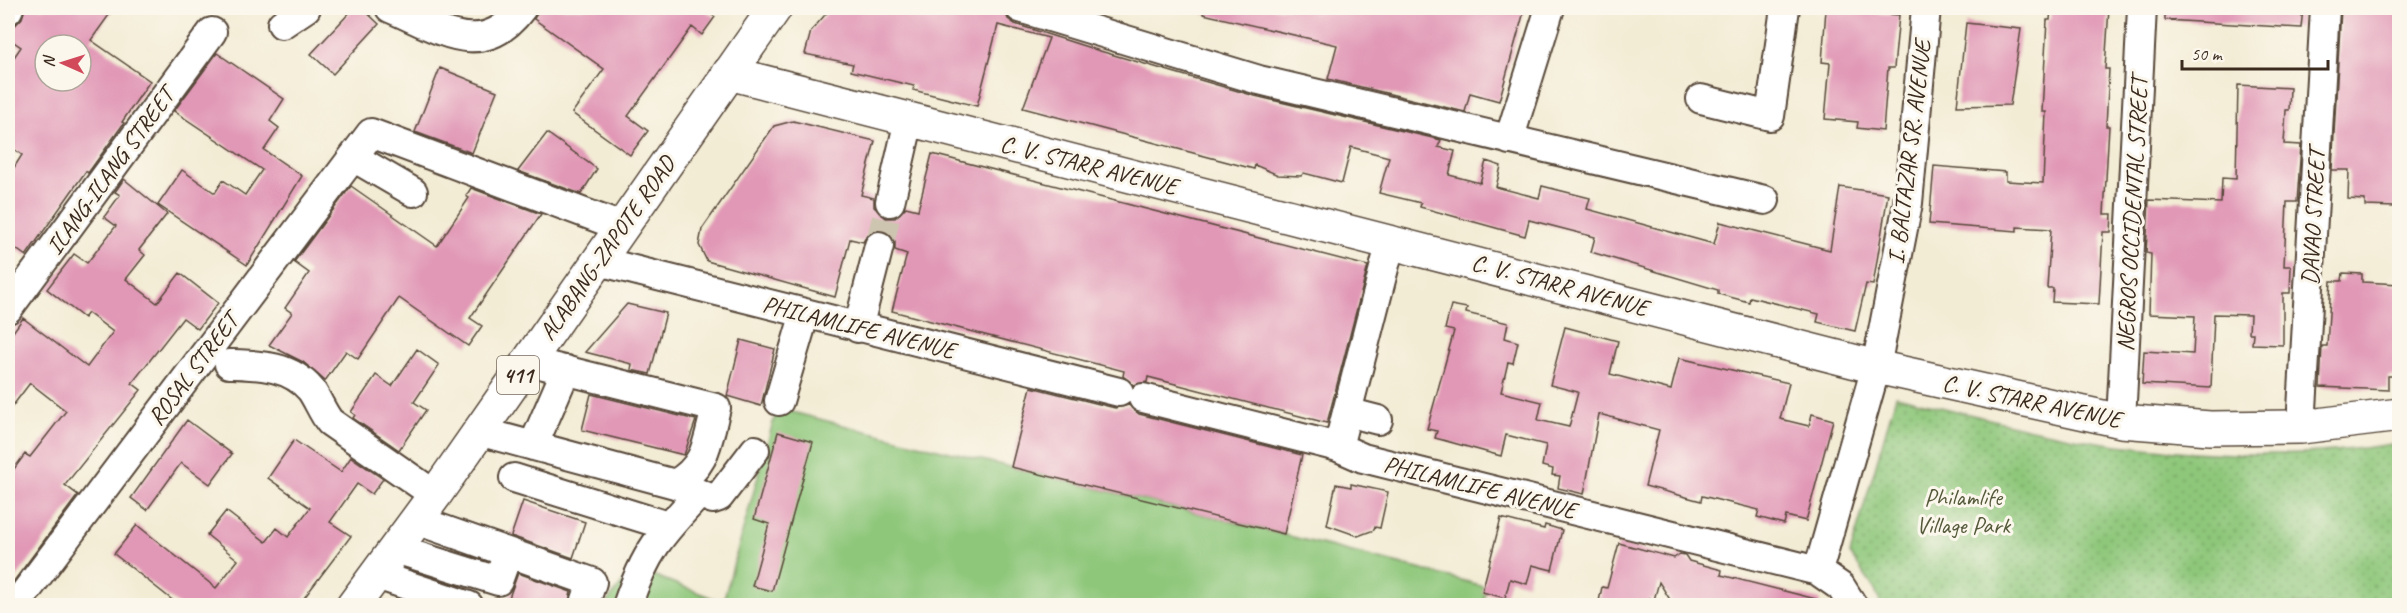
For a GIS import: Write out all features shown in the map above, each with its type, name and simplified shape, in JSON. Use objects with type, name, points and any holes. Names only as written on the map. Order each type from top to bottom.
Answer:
[{"type":"main road","name":"ALABANG-ZAPOTE ROAD","points":[[353,606],[425,508],[775,8]]},
{"type":"main road","name":"C. V. STARR AVENUE","points":[[729,73],[1876,367],[2121,421],[2210,428],[2301,427],[2400,415]]},
{"type":"street","points":[[282,24],[306,8]]},
{"type":"street","points":[[390,8],[455,35],[485,38],[497,33],[513,20],[522,8]]},
{"type":"street","points":[[1020,8],[1259,80],[1765,200]]},
{"type":"street","points":[[1509,140],[1550,8]]},
{"type":"street","points":[[1701,99],[1770,116],[1785,8]]},
{"type":"street","name":"I. BALTAZAR SR. AVENUE","points":[[1818,572],[1876,367],[1908,203],[1926,8]]},
{"type":"street","name":"NEGROS OCCIDENTAL STREET","points":[[2121,421],[2142,8]]},
{"type":"street","name":"DAVAO STREET","points":[[2301,427],[2325,8]]},
{"type":"street","name":"ILANG-ILANG STREET","points":[[8,309],[212,32]]},
{"type":"street","points":[[890,202],[909,120]]},
{"type":"street","name":"ROSAL STREET","points":[[15,606],[371,133],[622,227]]},
{"type":"street","points":[[353,157],[413,192]]},
{"type":"street","points":[[1338,447],[1391,241]]},
{"type":"street","points":[[858,327],[879,246]]},
{"type":"street","name":"PHILAMLIFE AVENUE","points":[[598,261],[1131,395],[1297,444],[1338,447],[1363,458],[1818,572]]},
{"type":"street","points":[[779,402],[805,313]]},
{"type":"street","points":[[528,361],[716,408],[702,462],[691,475],[687,489],[668,526],[652,546],[637,577],[627,606]]},
{"type":"street","points":[[229,364],[281,369],[292,374],[312,392],[330,422],[425,508],[508,553],[592,582],[584,606]]},
{"type":"street","points":[[533,446],[566,370]]},
{"type":"street","points":[[1347,412],[1378,420]]},
{"type":"street","points":[[478,431],[687,489],[713,499],[719,497],[755,450]]},
{"type":"street","points":[[514,478],[668,526]]},
{"type":"street","points":[[395,549],[498,581],[508,553]]},
{"type":"street","points":[[1818,572],[1841,587],[1853,606]]},
{"type":"street","points":[[377,575],[469,606]]},
{"type":"green space","name":"Philamlife Village Park","points":[[1896,396],[2062,436],[2153,449],[2259,454],[2329,451],[2399,443],[2399,605],[1881,605],[1875,590],[1850,554]]},
{"type":"green space","points":[[777,408],[1487,587],[1482,606],[604,606],[634,568],[723,602]]},
{"type":"building","points":[[25,8],[114,8],[93,37],[93,33],[33,33],[33,93],[93,93],[93,41],[150,81],[122,122],[124,123],[88,173],[86,171],[26,256],[8,243],[8,177],[22,155],[8,145],[8,66],[21,47],[8,38],[8,33],[22,18]]},
{"type":"building","points":[[354,8],[362,8],[379,24],[333,74],[311,54]]},
{"type":"building","points":[[540,8],[702,8],[715,17],[702,35],[692,27],[628,116],[648,131],[630,155],[572,113],[604,69],[534,19]]},
{"type":"building","points":[[831,8],[1004,8],[1008,19],[1015,24],[1100,51],[1255,96],[1441,140],[1438,147],[1455,151],[1449,175],[1480,183],[1486,161],[1501,166],[1496,187],[1539,198],[1542,186],[1590,198],[1587,209],[1714,244],[1720,222],[1830,250],[1840,187],[1888,194],[1873,285],[1866,284],[1855,331],[1817,322],[1819,314],[1750,297],[1749,302],[1718,294],[1718,290],[1591,252],[1595,237],[1529,220],[1525,236],[1420,207],[1421,203],[1379,193],[1389,157],[1351,147],[1342,183],[1304,173],[1301,176],[1278,175],[1255,165],[1254,169],[1023,108],[1049,38],[998,25],[977,106],[913,90],[914,86],[851,71],[853,64],[805,54],[811,31]]},
{"type":"building","points":[[1204,8],[1525,8],[1499,101],[1470,93],[1465,112],[1328,79],[1337,45],[1203,14]]},
{"type":"building","points":[[2051,8],[2109,8],[2105,69],[2109,69],[2106,126],[2109,126],[2104,214],[2112,214],[2111,232],[2103,232],[2099,304],[2052,302],[2053,288],[2047,288],[2051,229],[2017,227],[2017,231],[1929,224],[1934,166],[2006,172],[2006,181],[2043,183],[2046,112],[2042,112],[2047,20],[2050,20]]},
{"type":"building","points":[[2165,8],[2303,8],[2301,28],[2165,20]]},
{"type":"building","points":[[2341,8],[2400,8],[2397,207],[2365,206],[2365,200],[2348,199],[2349,170],[2332,170]]},
{"type":"building","points":[[1826,9],[1899,15],[1894,68],[1888,68],[1883,131],[1857,128],[1858,122],[1825,119],[1830,63],[1822,62]]},
{"type":"building","points":[[1966,23],[2021,29],[2010,105],[1957,106]]},
{"type":"building","points":[[217,53],[284,99],[270,121],[279,128],[264,150],[302,176],[247,265],[158,205],[182,170],[215,193],[223,180],[245,195],[262,170],[174,111]]},
{"type":"building","points":[[440,68],[497,91],[472,153],[415,132]]},
{"type":"building","points":[[2238,85],[2290,88],[2284,144],[2301,145],[2297,202],[2287,202],[2284,266],[2291,266],[2290,293],[2283,293],[2283,345],[2252,344],[2253,333],[2249,333],[2250,315],[2214,314],[2211,388],[2142,384],[2144,351],[2193,354],[2195,316],[2149,314],[2151,254],[2146,253],[2149,200],[2221,203],[2222,178],[2236,179]]},
{"type":"building","points":[[793,121],[875,141],[861,195],[874,198],[874,207],[886,218],[895,218],[906,207],[918,210],[932,154],[1368,266],[1327,423],[1148,377],[1147,382],[1133,385],[1123,376],[1124,371],[892,311],[907,254],[895,250],[895,241],[884,230],[874,230],[863,242],[850,239],[835,297],[707,261],[699,245],[702,229],[774,126]]},
{"type":"building","points":[[547,133],[597,169],[581,194],[518,171]]},
{"type":"building","points":[[124,179],[167,214],[139,250],[145,255],[126,279],[157,303],[180,273],[218,303],[198,329],[183,318],[132,383],[141,390],[65,485],[78,495],[8,589],[8,477],[25,454],[30,457],[66,411],[30,383],[8,412],[8,339],[23,318],[87,367],[113,332],[88,313],[84,318],[47,289],[74,254],[87,263],[116,226],[104,217],[120,195],[115,192]]},
{"type":"building","points":[[351,186],[437,246],[469,198],[466,196],[471,188],[541,214],[470,318],[482,326],[468,346],[399,298],[358,359],[346,351],[325,381],[303,362],[269,345],[292,313],[285,308],[309,273],[294,262]]},
{"type":"building","points":[[2343,273],[2362,274],[2362,282],[2400,284],[2400,376],[2388,376],[2388,390],[2320,387],[2322,346],[2327,346],[2331,281],[2342,281]]},
{"type":"building","points":[[627,304],[666,313],[650,374],[631,370],[632,364],[585,352]]},
{"type":"building","points":[[1451,305],[1467,308],[1466,313],[1508,323],[1505,338],[1518,342],[1513,363],[1508,362],[1501,392],[1542,402],[1538,420],[1569,427],[1578,392],[1550,385],[1565,327],[1618,341],[1610,374],[1671,390],[1679,358],[1789,383],[1780,419],[1809,426],[1812,414],[1833,420],[1806,521],[1786,516],[1784,524],[1757,517],[1759,510],[1702,496],[1701,501],[1645,486],[1659,430],[1599,414],[1584,494],[1558,488],[1560,476],[1552,475],[1553,469],[1542,466],[1546,445],[1506,435],[1501,456],[1435,438],[1437,431],[1427,429],[1454,331],[1445,329]]},
{"type":"building","points":[[741,340],[775,349],[761,406],[727,396]]},
{"type":"building","points":[[417,349],[439,365],[414,402],[426,410],[399,450],[353,418],[355,415],[351,412],[376,375],[392,386]]},
{"type":"building","points":[[1031,387],[1115,408],[1129,405],[1139,414],[1302,455],[1284,534],[1011,467]]},
{"type":"building","points":[[591,394],[696,420],[684,455],[582,430]]},
{"type":"building","points":[[187,420],[232,454],[210,484],[181,463],[147,510],[131,498]]},
{"type":"building","points":[[778,432],[813,442],[772,591],[752,586],[769,524],[754,519]]},
{"type":"building","points":[[294,440],[341,472],[351,457],[383,479],[372,494],[357,484],[330,522],[351,536],[298,606],[180,606],[114,554],[137,525],[216,588],[238,560],[207,535],[226,511],[266,542],[277,528],[288,537],[310,508],[268,478]]},
{"type":"building","points":[[1336,484],[1351,487],[1351,484],[1388,492],[1380,528],[1375,527],[1374,530],[1358,536],[1327,525]]},
{"type":"building","points":[[523,501],[585,522],[573,558],[511,536]]},
{"type":"building","points":[[1501,518],[1544,529],[1545,525],[1562,530],[1552,570],[1532,565],[1527,584],[1510,579],[1505,598],[1482,592]]},
{"type":"building","points":[[1619,543],[1674,558],[1680,554],[1685,555],[1689,561],[1722,570],[1721,575],[1820,600],[1819,606],[1674,606],[1659,582],[1654,600],[1650,598],[1648,606],[1598,606],[1602,587],[1607,588]]},
{"type":"building","points":[[518,573],[571,592],[568,606],[506,606]]},
{"type":"tunnel","points":[[879,246],[890,202]]}]
